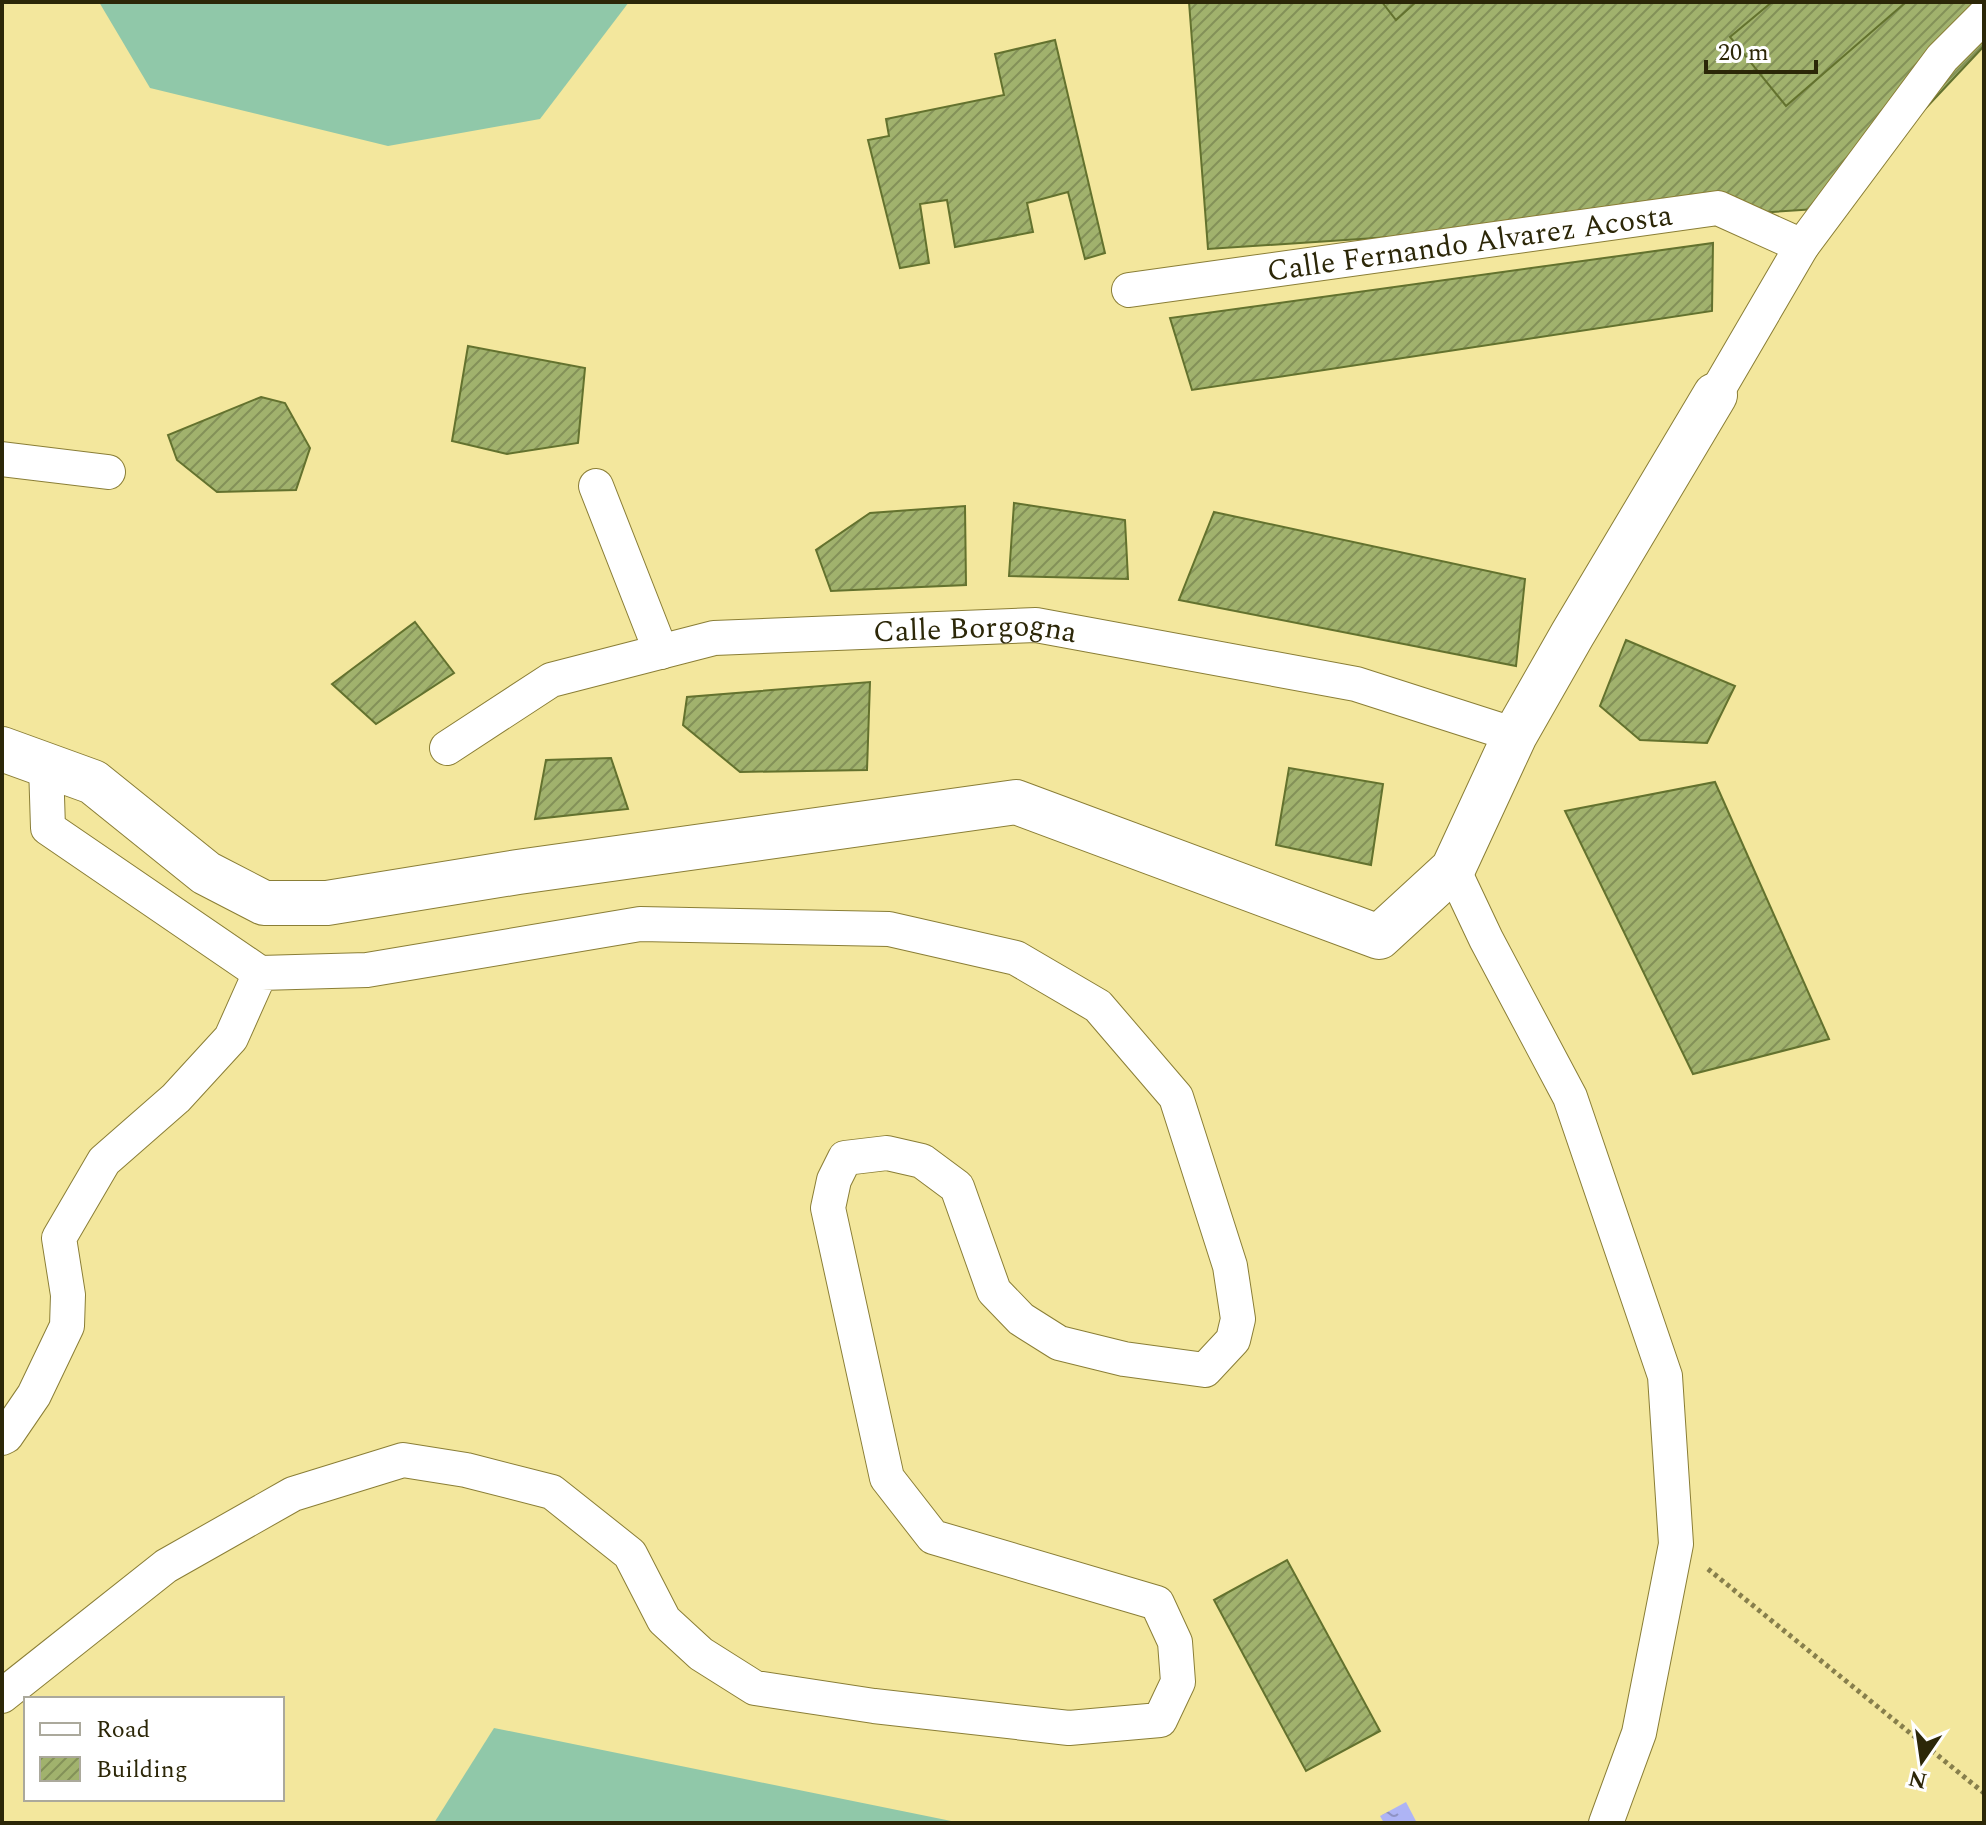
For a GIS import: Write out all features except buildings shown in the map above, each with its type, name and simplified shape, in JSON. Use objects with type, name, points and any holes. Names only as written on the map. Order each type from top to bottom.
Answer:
[{"type":"street","points":[[2,749],[93,782],[206,873],[264,903],[327,903],[518,872],[1016,802],[1379,937],[1453,869],[1515,735],[1802,246],[1942,58],[1984,16]]},
{"type":"street","name":"Calle Fernando Alvarez Acosta","points":[[1129,290],[1718,208],[1802,246]]},
{"type":"street","points":[[2,459],[108,472]]},
{"type":"street","points":[[596,486],[661,652]]},
{"type":"street","name":"Calle Borgogna","points":[[447,748],[551,680],[714,638],[1036,625],[1356,684],[1515,735]]},
{"type":"street","points":[[2,1696],[166,1566],[293,1494],[403,1460],[466,1470],[552,1492],[630,1554],[664,1620],[701,1654],[755,1688],[874,1706],[1069,1728],[1160,1720],[1178,1682],[1175,1642],[1157,1603],[933,1537],[887,1478],[828,1208],[834,1180],[845,1158],[887,1153],[922,1161],[957,1187],[994,1291],[1021,1319],[1059,1343],[1124,1359],[1205,1370],[1233,1340],[1238,1319],[1230,1266],[1176,1097],[1098,1006],[1016,958],[889,929],[640,924],[367,970],[260,973],[48,828],[46,765]]},
{"type":"street","points":[[1453,869],[1486,939],[1570,1097],[1665,1376],[1676,1544],[1639,1733],[1606,1823]]},
{"type":"street","points":[[2,1438],[34,1395],[67,1326],[68,1295],[59,1238],[104,1161],[176,1098],[231,1038],[260,973]]},
{"type":"path","points":[[1676,1544],[1984,1793]]},
{"type":"green space","points":[[99,2],[629,2],[540,119],[388,146],[150,88]]},
{"type":"green space","points":[[494,1728],[961,1823],[434,1823]]},
{"type":"water","points":[[1406,1802],[1417,1823],[1384,1823],[1380,1816]]}]
